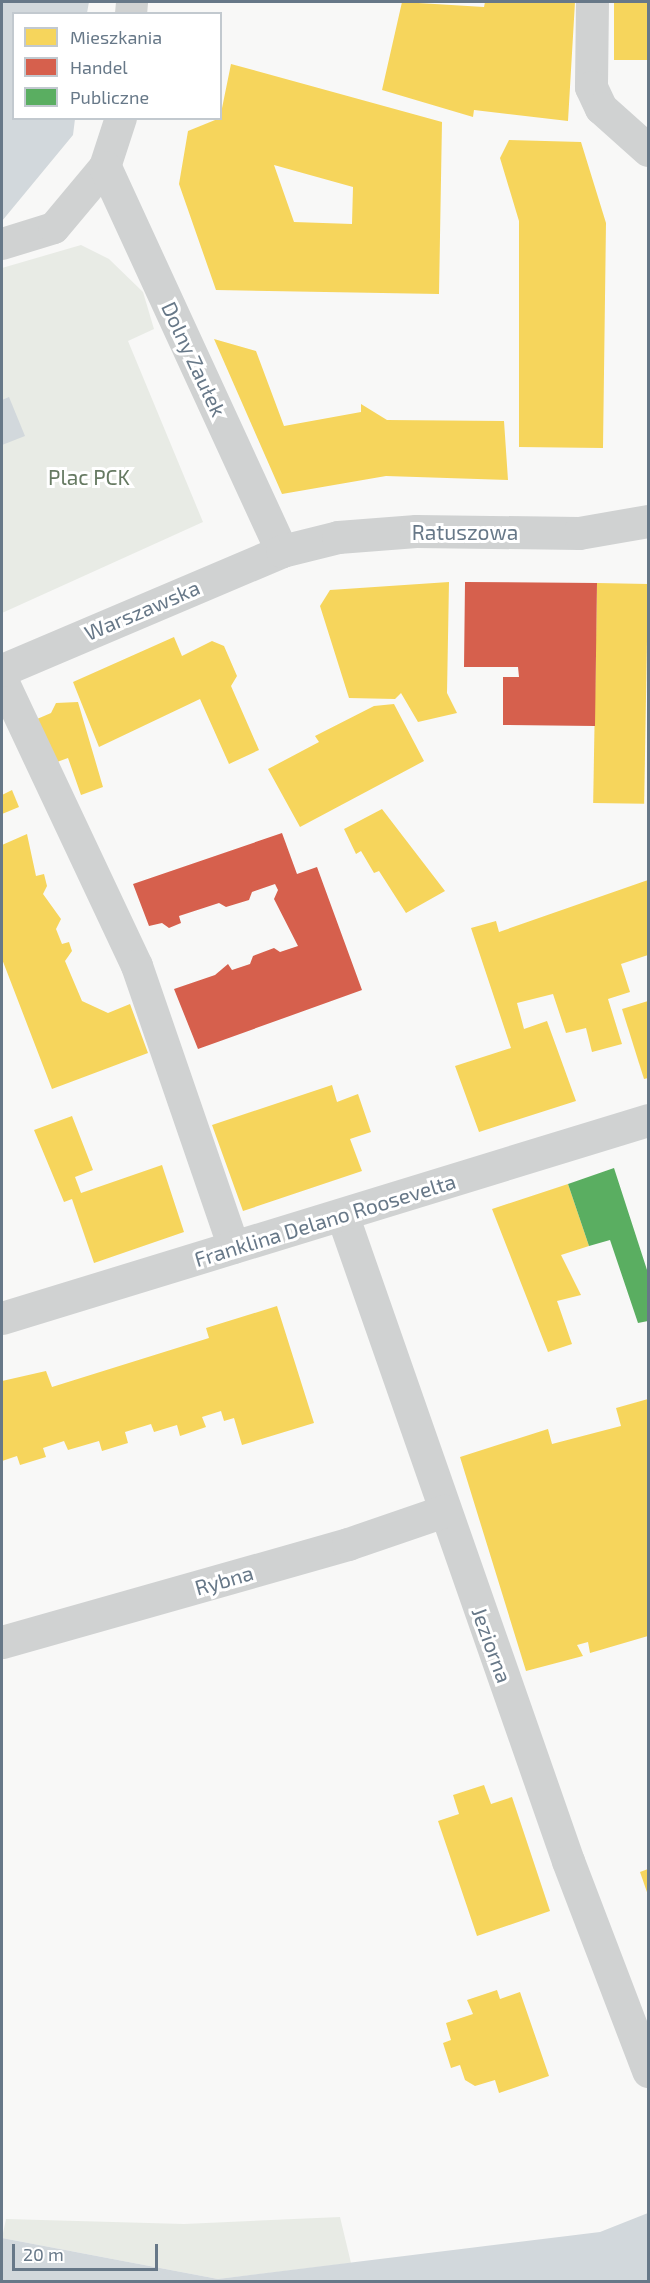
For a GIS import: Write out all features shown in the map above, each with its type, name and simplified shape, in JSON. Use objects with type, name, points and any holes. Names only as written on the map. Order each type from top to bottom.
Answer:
[{"type":"street","points":[[592,2],[591,87],[601,108],[634,123],[648,150]]},
{"type":"street","points":[[2,244],[54,228],[105,167],[120,120]]},
{"type":"street","name":"Dolny Zaułek","points":[[105,167],[282,551]]},
{"type":"street","name":"Ratuszowa","points":[[282,551],[350,536],[579,533],[648,521]]},
{"type":"street","name":"Warszawska","points":[[2,670],[282,551]]},
{"type":"street","points":[[2,679],[138,966],[234,1248]]},
{"type":"street","name":"Franklina Delano Roosevelta","points":[[2,1318],[344,1216],[648,1120]]},
{"type":"street","name":"Jeziorna","points":[[344,1216],[444,1511],[648,2071]]},
{"type":"street","name":"Rybna","points":[[2,1641],[348,1544],[444,1511]]},
{"type":"green space","name":"Plac PCK","points":[[81,245],[109,259],[143,292],[154,329],[128,341],[203,522],[2,613],[2,268]]},
{"type":"green space","points":[[340,2217],[351,2263],[218,2279],[2,2238],[6,2219],[184,2224]]},
{"type":"shaded area","points":[[2,2],[89,2],[87,12],[12,12],[12,120],[75,120],[73,135],[2,221]]},
{"type":"shaded area","points":[[9,397],[25,436],[2,445],[2,400]]},
{"type":"shaded area","points":[[648,2213],[648,2281],[2,2281],[2,2238],[218,2279],[600,2232]]},
{"type":"building: Mieszkania","points":[[402,2],[484,7],[485,2],[575,2],[568,121],[474,110],[473,117],[382,90]]},
{"type":"building: Mieszkania","points":[[614,2],[648,2],[648,60],[614,60]]},
{"type":"building: Mieszkania","points":[[231,64],[442,122],[439,294],[216,290],[179,184],[188,131],[215,120],[222,120],[222,108]],"holes":[[[274,165],[353,187],[352,224],[294,222]]]},
{"type":"building: Mieszkania","points":[[509,140],[581,142],[606,223],[603,448],[519,447],[519,221],[500,158]]},
{"type":"building: Mieszkania","points":[[214,339],[256,351],[284,426],[361,412],[361,404],[387,420],[504,421],[508,480],[386,476],[282,494]]},
{"type":"building: Mieszkania","points":[[449,582],[447,693],[457,713],[418,722],[401,693],[395,699],[349,698],[320,606],[330,590]]},
{"type":"building: Mieszkania","points":[[597,583],[648,584],[644,804],[593,803]]},
{"type":"building: Mieszkania","points":[[174,637],[182,656],[212,641],[224,646],[237,676],[231,686],[259,750],[229,764],[200,699],[99,747],[73,682]]},
{"type":"building: Mieszkania","points":[[78,702],[103,787],[81,795],[68,758],[57,762],[37,719],[51,713],[56,703]]},
{"type":"building: Mieszkania","points":[[394,704],[424,761],[300,827],[268,769],[319,742],[315,736],[374,706]]},
{"type":"building: Mieszkania","points":[[12,790],[19,807],[2,814],[2,795]]},
{"type":"building: Mieszkania","points":[[382,809],[445,891],[406,913],[379,871],[374,873],[361,851],[356,854],[344,829]]},
{"type":"building: Mieszkania","points":[[27,834],[36,876],[44,874],[47,886],[43,894],[61,919],[56,929],[62,944],[69,942],[72,951],[65,961],[82,1001],[108,1013],[130,1004],[148,1053],[52,1089],[2,959],[2,845]]},
{"type":"building: Mieszkania","points":[[648,880],[648,955],[621,964],[630,992],[608,999],[622,1044],[592,1052],[586,1028],[566,1033],[553,994],[517,1003],[524,1029],[547,1021],[576,1101],[479,1132],[455,1066],[511,1048],[471,928],[496,921],[499,932]]},
{"type":"building: Mieszkania","points":[[648,1001],[648,1078],[644,1079],[622,1009]]},
{"type":"building: Mieszkania","points":[[332,1085],[337,1102],[358,1094],[371,1132],[350,1139],[362,1171],[243,1211],[212,1125]]},
{"type":"building: Mieszkania","points":[[72,1116],[93,1170],[75,1177],[81,1193],[162,1165],[184,1232],[94,1263],[72,1199],[64,1202],[34,1130]]},
{"type":"building: Mieszkania","points":[[568,1184],[589,1246],[561,1255],[581,1295],[557,1301],[572,1344],[548,1352],[492,1209]]},
{"type":"building: Mieszkania","points":[[277,1306],[314,1423],[242,1445],[234,1418],[224,1421],[221,1411],[202,1417],[206,1427],[180,1436],[177,1425],[154,1432],[151,1424],[125,1432],[128,1443],[102,1451],[99,1441],[68,1450],[64,1441],[43,1448],[46,1457],[20,1465],[17,1456],[2,1461],[2,1381],[46,1371],[52,1387],[209,1338],[206,1328]]},
{"type":"building: Mieszkania","points":[[648,1399],[648,1636],[590,1653],[588,1642],[577,1645],[583,1656],[526,1671],[460,1457],[548,1429],[552,1444],[621,1426],[616,1408]]},
{"type":"building: Mieszkania","points":[[484,1785],[491,1804],[512,1797],[550,1911],[477,1936],[438,1821],[459,1814],[453,1795]]},
{"type":"building: Mieszkania","points":[[648,1869],[648,1895],[640,1872]]},
{"type":"building: Mieszkania","points":[[497,1990],[500,1999],[520,1992],[549,2076],[499,2093],[495,2080],[475,2086],[465,2080],[460,2065],[451,2068],[443,2043],[451,2040],[446,2023],[473,2014],[467,2000]]},
{"type":"building: Handel","points":[[465,582],[597,583],[595,726],[503,725],[503,677],[519,677],[518,667],[464,667]]},
{"type":"building: Handel","points":[[282,833],[297,874],[317,867],[362,990],[198,1049],[174,989],[215,975],[228,964],[232,970],[250,964],[253,956],[274,948],[280,952],[298,946],[274,899],[278,890],[275,884],[252,892],[249,900],[226,907],[219,903],[179,916],[181,923],[169,928],[162,923],[149,926],[133,884]]},
{"type":"building: Publiczne","points":[[614,1168],[648,1273],[648,1321],[638,1323],[610,1240],[589,1246],[568,1184]]}]
